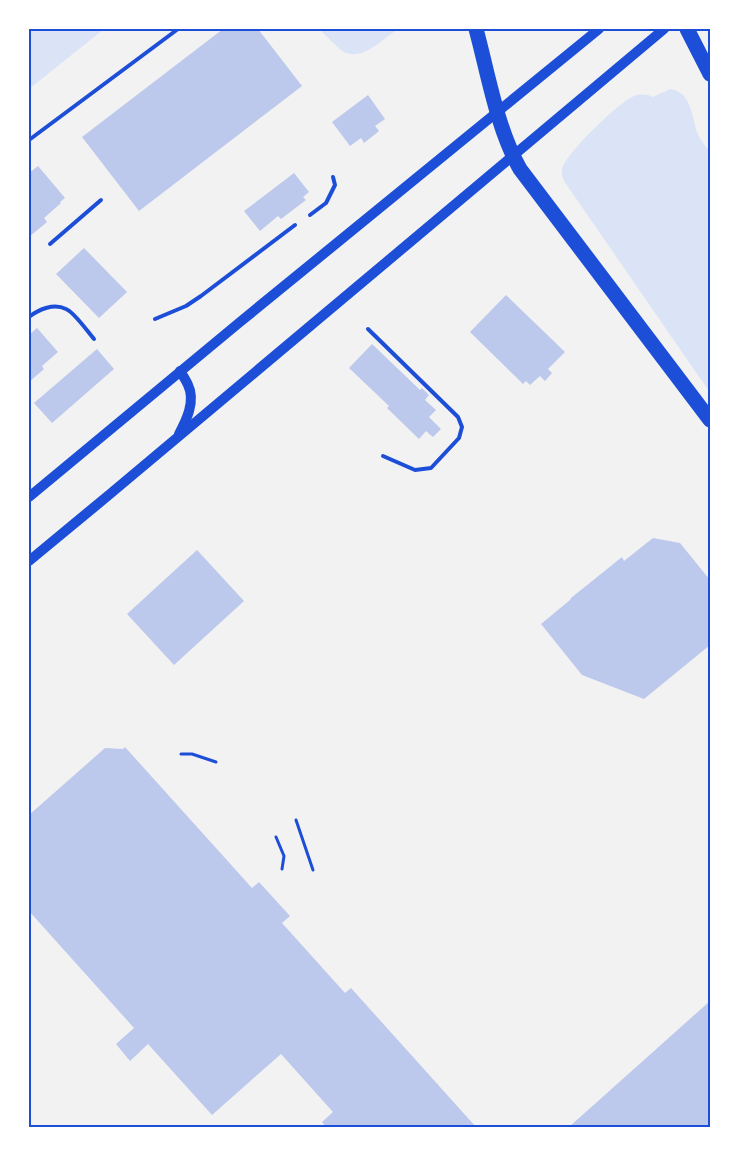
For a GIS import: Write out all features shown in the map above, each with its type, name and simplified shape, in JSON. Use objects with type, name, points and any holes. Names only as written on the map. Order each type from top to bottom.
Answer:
[{"type":"highway","points":[[476,29],[498,112],[513,156],[525,176],[710,420]]},
{"type":"highway","points":[[687,29],[710,74]]},
{"type":"main road","points":[[29,497],[180,371],[599,29]]},
{"type":"main road","points":[[30,558],[177,438],[664,29]]},
{"type":"main road","points":[[177,438],[188,413],[191,397],[188,385],[180,371]]},
{"type":"lane","points":[[29,140],[178,29]]},
{"type":"lane","points":[[310,214],[326,203],[335,185],[333,177]]},
{"type":"lane","points":[[50,244],[101,200]]},
{"type":"lane","points":[[155,319],[186,306],[201,296],[295,225]]},
{"type":"lane","points":[[29,317],[36,311],[48,307],[67,309],[94,339]]},
{"type":"lane","points":[[368,329],[458,417],[462,427],[459,438],[431,468],[415,470],[383,456]]},
{"type":"path","points":[[181,754],[192,754],[216,762]]},
{"type":"path","points":[[296,820],[313,870]]},
{"type":"path","points":[[276,837],[284,856],[282,869]]},
{"type":"shaded area","points":[[29,29],[104,29],[29,89]]},
{"type":"shaded area","points":[[319,29],[399,29],[367,51],[353,54],[343,52]]},
{"type":"shaded area","points":[[670,89],[682,94],[690,106],[698,135],[710,152],[710,392],[564,181],[562,174],[565,163],[572,153],[593,130],[627,100],[639,95],[653,97]]},
{"type":"building","points":[[223,29],[258,29],[302,86],[139,211],[82,137]]},
{"type":"building","points":[[368,95],[385,119],[375,126],[379,131],[364,143],[361,138],[350,146],[332,122]]},
{"type":"building","points":[[38,166],[65,198],[44,218],[47,222],[29,237],[29,173]]},
{"type":"building","points":[[294,173],[309,192],[303,197],[306,200],[281,219],[278,216],[260,231],[244,211]]},
{"type":"building","points":[[84,248],[127,292],[99,318],[56,274]]},
{"type":"building","points":[[506,295],[565,352],[548,369],[552,373],[545,381],[540,376],[530,385],[526,381],[523,384],[470,332]]},
{"type":"building","points":[[37,328],[58,352],[42,366],[44,369],[29,382],[29,335]]},
{"type":"building","points":[[372,344],[420,390],[422,388],[429,395],[425,400],[436,410],[429,417],[441,429],[433,437],[426,431],[419,439],[387,408],[389,406],[349,368]]},
{"type":"building","points":[[97,349],[114,369],[52,423],[34,403]]},
{"type":"building","points":[[653,538],[680,543],[710,580],[710,645],[644,699],[582,675],[541,624],[622,557],[624,561]]},
{"type":"building","points":[[197,550],[244,601],[174,665],[127,614]]},
{"type":"building","points":[[125,747],[252,888],[259,882],[290,916],[282,923],[345,993],[351,988],[476,1127],[347,1127],[345,1125],[343,1127],[326,1127],[322,1122],[333,1112],[281,1054],[212,1115],[148,1044],[130,1061],[116,1044],[134,1028],[29,911],[29,815],[105,748],[123,749]]},
{"type":"building","points":[[710,1001],[710,1127],[569,1127]]}]
